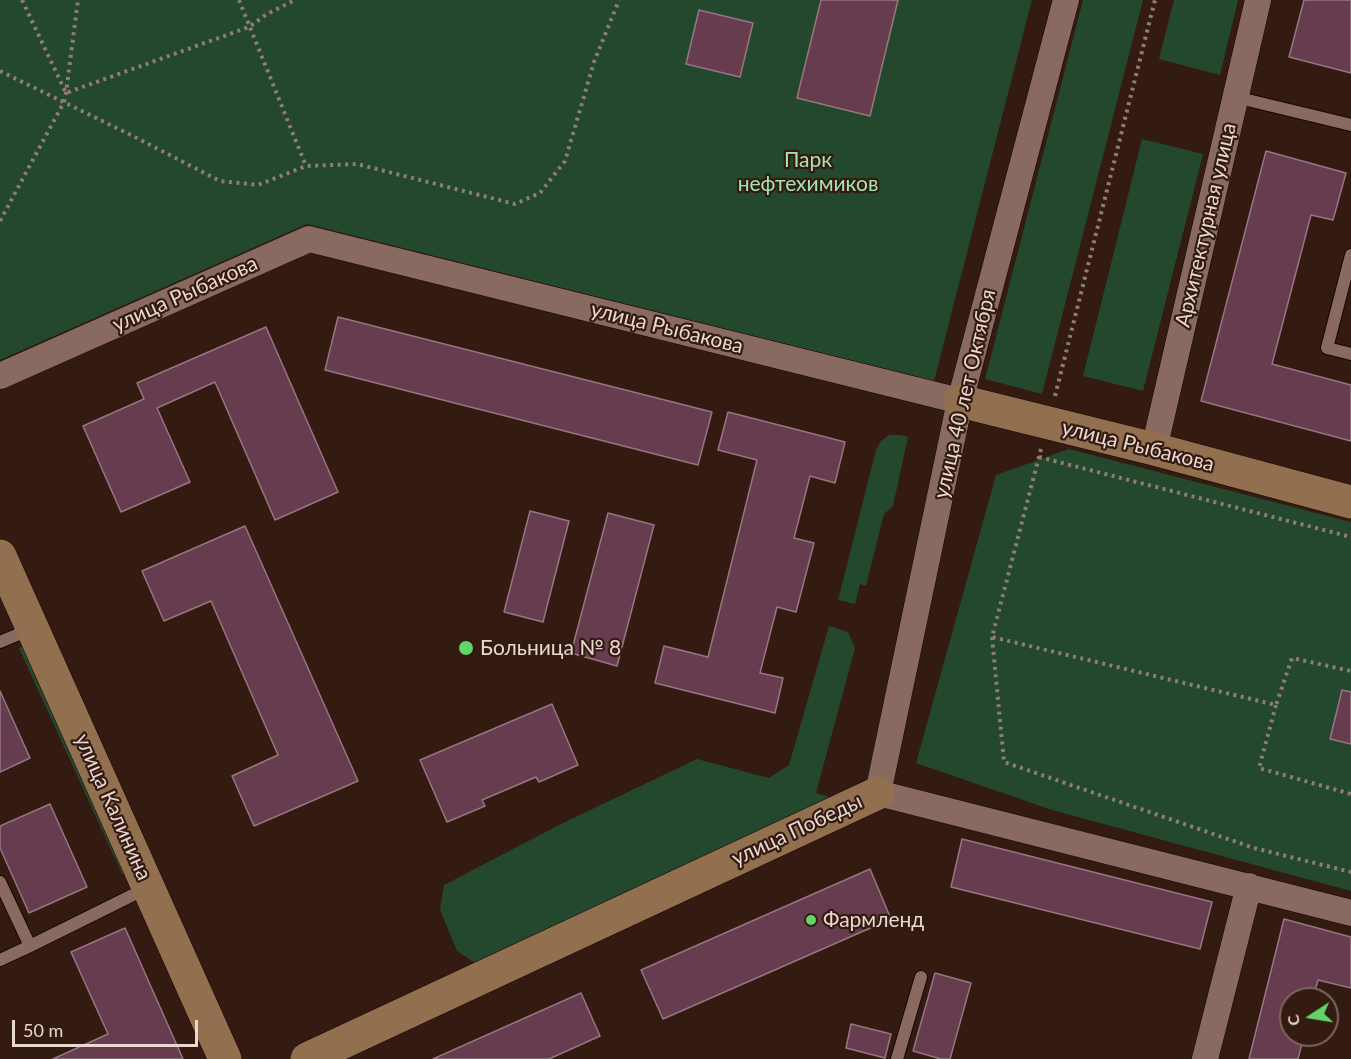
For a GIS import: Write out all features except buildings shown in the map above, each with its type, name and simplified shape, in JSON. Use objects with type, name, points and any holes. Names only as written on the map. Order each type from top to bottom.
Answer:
[{"type":"street","name":"улица 40 лет Октября","points":[[878,793],[960,401],[1066,0]]},
{"type":"street","name":"Архитектурная улица","points":[[1154,449],[1258,0]]},
{"type":"street","name":"улица Рыбакова","points":[[0,376],[309,239],[1154,449],[1351,502]]},
{"type":"street","name":"улица Калинина","points":[[0,556],[225,1059]]},
{"type":"street","name":"улица Победы","points":[[307,1059],[878,793],[1351,913]]},
{"type":"street","points":[[1205,1059],[1249,886]]},
{"type":"lane","points":[[1235,97],[1351,125]]},
{"type":"lane","points":[[1351,255],[1327,348],[1351,354]]},
{"type":"lane","points":[[0,642],[32,628]]},
{"type":"lane","points":[[0,882],[30,946]]},
{"type":"lane","points":[[0,960],[148,888]]},
{"type":"lane","points":[[897,1059],[921,977]]},
{"type":"path","points":[[22,0],[66,93]]},
{"type":"path","points":[[0,221],[64,102],[78,0]]},
{"type":"path","points":[[239,0],[306,166]]},
{"type":"path","points":[[66,93],[249,27],[267,14],[295,0]]},
{"type":"path","points":[[0,71],[131,135],[220,182],[258,185],[306,166],[357,164],[515,204],[540,193],[565,161],[594,62],[619,0]]},
{"type":"path","points":[[1039,457],[1351,537]]},
{"type":"path","points":[[992,637],[1004,762],[1254,848],[1351,872]]},
{"type":"path","points":[[1276,705],[1259,768],[1351,794]]},
{"type":"green space","name":"Парк нефтехимиков","points":[[0,0],[1032,0],[934,381],[307,224],[0,360]]},
{"type":"green space","points":[[1083,0],[1143,0],[1042,394],[985,379]]},
{"type":"green space","points":[[1174,0],[1238,0],[1220,75],[1159,59]]},
{"type":"green space","points":[[1142,139],[1203,154],[1143,391],[1083,376]]},
{"type":"green space","points":[[889,435],[908,437],[893,506],[884,514],[866,586],[860,584],[855,604],[838,600],[876,450],[881,441]]},
{"type":"green space","points":[[1069,449],[1351,522],[1351,891],[1052,810],[916,763],[996,475]]},
{"type":"green space","points":[[829,626],[848,632],[855,648],[816,793],[839,800],[478,965],[457,951],[440,910],[444,885],[561,824],[697,759],[769,778],[789,765]]},
{"type":"green space","points":[[30,643],[133,869],[122,874],[19,648]]},
{"type":"place","name":"Больница № 8","points":[[466,648]]},
{"type":"place","name":"Фармленд","points":[[811,920]]}]
